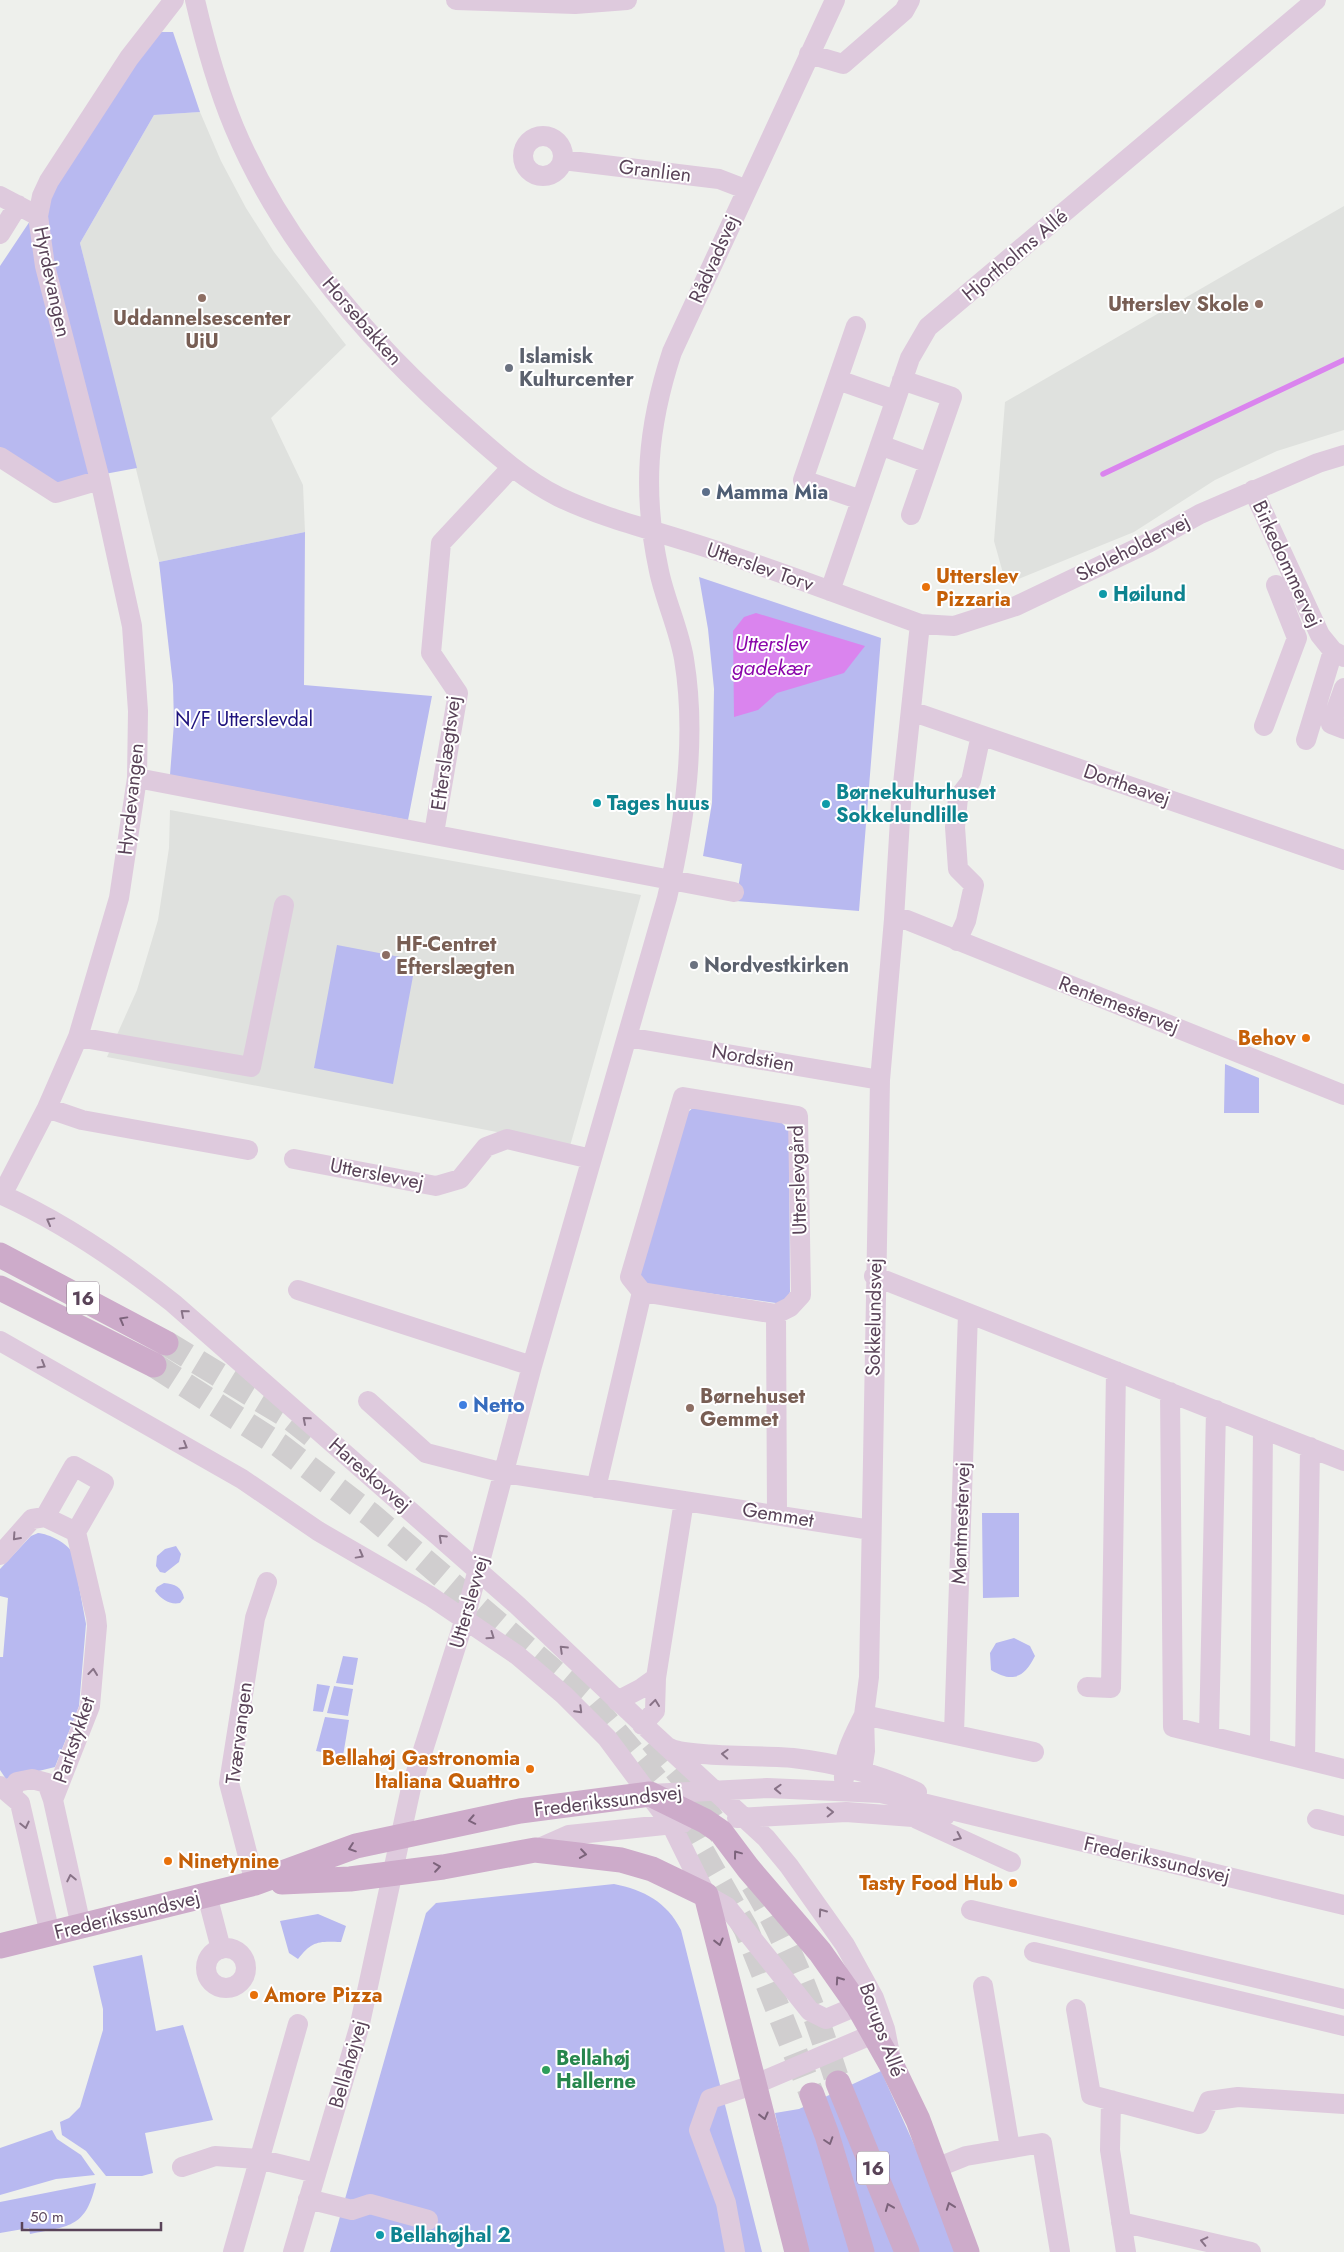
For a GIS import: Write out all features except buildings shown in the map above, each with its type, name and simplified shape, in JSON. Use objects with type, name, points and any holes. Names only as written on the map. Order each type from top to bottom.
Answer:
[{"type":"main road","name":"16","points":[[0,1255],[166,1343]]},
{"type":"main road","name":"16","points":[[0,1288],[154,1365]]},
{"type":"main road","name":"Frederikssundsvej","points":[[0,1946],[255,1884],[356,1846],[520,1811],[650,1794]]},
{"type":"main road","name":"Borups Allé","points":[[650,1794],[705,1821],[721,1832],[754,1875],[866,2002],[880,2031],[892,2066],[918,2120],[967,2252]]},
{"type":"main road","name":"Frederikssundsvej","points":[[255,1884],[350,1879],[443,1867],[534,1850],[581,1853],[621,1860],[652,1869],[706,1895]]},
{"type":"main road","points":[[706,1895],[741,2036],[745,2088],[797,2252]]},
{"type":"main road","name":"16","points":[[838,2084],[907,2252]]},
{"type":"main road","name":"16","points":[[812,2095],[828,2136],[862,2252]]},
{"type":"street","name":"Hyrdevangen","points":[[1,1195],[47,1108],[78,1037],[119,898],[137,778],[138,711],[132,626],[100,480],[45,266],[38,216],[42,196],[49,181],[129,58],[174,0]]},
{"type":"street","name":"Horsebakken","points":[[195,0],[216,80],[231,120],[271,201],[326,280],[377,344],[436,401],[511,468],[558,496],[608,518],[652,532]]},
{"type":"street","points":[[456,0],[575,4],[627,0]]},
{"type":"street","name":"Rådvadsvej","points":[[652,532],[647,477],[652,424],[660,388],[672,352],[745,189],[835,0]]},
{"type":"street","points":[[809,54],[843,64],[904,11],[910,0]]},
{"type":"street","name":"Hjortholms Allé","points":[[830,591],[910,358],[928,327],[1316,0]]},
{"type":"street","name":"Granlien","points":[[563,160],[718,179],[745,189]]},
{"type":"street","name":"Hyrdevangen","points":[[0,234],[9,200]]},
{"type":"street","points":[[9,200],[38,216]]},
{"type":"street","points":[[856,326],[803,480],[861,500]]},
{"type":"street","points":[[838,380],[895,400]]},
{"type":"street","points":[[902,380],[952,397],[911,515]]},
{"type":"street","points":[[880,446],[930,463]]},
{"type":"street","name":"Skoleholdervej","points":[[920,624],[954,626],[1016,606],[1148,543],[1200,514],[1318,463],[1344,455]]},
{"type":"street","points":[[0,457],[56,493],[100,480]]},
{"type":"street","name":"Efterslægtsvej","points":[[434,834],[458,692],[431,652],[440,543],[511,468]]},
{"type":"street","name":"Birkedommervej","points":[[1253,490],[1320,635],[1338,654]]},
{"type":"street","points":[[652,532],[659,571],[684,658],[687,696],[689,740],[684,821],[672,879]]},
{"type":"street","name":"Utterslev Torv","points":[[652,532],[690,542],[920,624]]},
{"type":"street","points":[[1264,726],[1297,638],[1276,585]]},
{"type":"street","points":[[894,919],[901,803],[920,624]]},
{"type":"street","points":[[1306,740],[1338,654]]},
{"type":"street","points":[[1344,688],[1331,724],[1344,729]]},
{"type":"street","name":"Dortheavej","points":[[911,711],[1344,860]]},
{"type":"street","points":[[956,941],[966,921],[974,885],[958,869],[955,827],[958,798],[971,781],[981,735]]},
{"type":"street","name":"Efterslægtsvej","points":[[137,778],[734,892]]},
{"type":"street","name":"Utterslevvej","points":[[391,1873],[411,1788],[465,1618],[532,1366],[672,879]]},
{"type":"street","points":[[78,1037],[251,1067],[284,906]]},
{"type":"street","name":"Rentemestervej","points":[[894,919],[907,920],[1344,1095]]},
{"type":"street","name":"Sokkelundsvej","points":[[844,1791],[853,1768],[848,1747],[864,1715],[869,1677],[874,1276],[880,1080],[894,919]]},
{"type":"street","name":"Nordstien","points":[[627,1037],[880,1080]]},
{"type":"street","name":"Utterslevgård","points":[[642,1292],[630,1277],[683,1097],[692,1098],[798,1116],[801,1295],[790,1307],[776,1314]]},
{"type":"street","points":[[47,1108],[82,1120],[248,1150]]},
{"type":"street","name":"Utterslevvej","points":[[294,1159],[436,1186],[460,1179],[486,1147],[507,1139],[591,1159]]},
{"type":"street","name":"Hareskovvej","points":[[1,1195],[69,1232],[128,1269],[173,1303],[477,1572],[517,1605],[642,1725],[714,1790]]},
{"type":"street","points":[[874,1276],[1344,1461]]},
{"type":"street","points":[[298,1290],[532,1366]]},
{"type":"street","points":[[596,1488],[642,1292],[776,1314],[777,1515]]},
{"type":"street","name":"Møntmestervej","points":[[954,1733],[968,1313]]},
{"type":"street","points":[[0,1341],[242,1479],[318,1531],[414,1585],[517,1655],[564,1695],[607,1738],[672,1824],[706,1895],[727,1906],[810,2012],[826,2018],[866,2002]]},
{"type":"street","points":[[1086,1687],[1111,1688],[1116,1371]]},
{"type":"street","points":[[1170,1392],[1173,1726],[1344,1769]]},
{"type":"street","name":"Gemmet","points":[[368,1401],[426,1453],[504,1473],[871,1530]]},
{"type":"street","points":[[1209,1735],[1216,1410]]},
{"type":"street","points":[[1260,1748],[1263,1429]]},
{"type":"street","points":[[1305,1759],[1310,1447]]},
{"type":"street","points":[[0,1554],[32,1519],[46,1517],[76,1532],[104,1483],[74,1466],[46,1517]]},
{"type":"street","points":[[642,1725],[655,1711],[656,1678],[684,1501]]},
{"type":"street","name":"Parkstykket","points":[[54,1800],[90,1706],[97,1634],[96,1617],[76,1532]]},
{"type":"street","name":"Tværvangen","points":[[255,1884],[229,1783],[255,1618],[268,1582]]},
{"type":"street","points":[[617,1701],[642,1688],[656,1678]]},
{"type":"street","points":[[864,1715],[954,1733],[1034,1752]]},
{"type":"street","points":[[665,1746],[685,1753],[790,1757],[853,1768],[969,1815]]},
{"type":"street","name":"Parkstykket","points":[[50,1934],[20,1803],[5,1790],[17,1782],[32,1779],[47,1783],[54,1800],[81,1926]]},
{"type":"street","name":"Frederikssundsvej","points":[[650,1794],[770,1788],[881,1793],[1344,1905]]},
{"type":"street","name":"Borups Allé","points":[[714,1790],[766,1838],[789,1866],[845,1945],[866,2002]]},
{"type":"street","name":"Frederikssundsvej","points":[[534,1850],[569,1834],[705,1821],[846,1812],[913,1817],[969,1815]]},
{"type":"street","points":[[913,1817],[1011,1862]]},
{"type":"street","points":[[1317,1819],[1344,1826]]},
{"type":"street","name":"Bellahøjvej","points":[[293,2252],[359,2028],[391,1873]]},
{"type":"street","points":[[207,1895],[221,1949]]},
{"type":"street","points":[[971,1910],[1344,1999]]},
{"type":"street","points":[[1034,1952],[1344,2026]]},
{"type":"street","points":[[983,1986],[1010,2148]]},
{"type":"street","points":[[1076,2009],[1091,2094],[1200,2124],[1209,2101],[1238,2097],[1344,2104]]},
{"type":"street","points":[[233,2252],[298,2024]]},
{"type":"street","points":[[736,2252],[726,2202],[699,2130],[710,2098],[745,2088],[880,2031]]},
{"type":"street","points":[[1111,2100],[1110,2150],[1126,2252]]},
{"type":"street","points":[[936,2168],[966,2156],[1042,2143],[1060,2252]]},
{"type":"street","points":[[182,2168],[214,2156],[258,2159],[316,2173]]},
{"type":"street","points":[[308,2200],[352,2210],[370,2204],[428,2220]]},
{"type":"street","points":[[1121,2222],[1238,2250]]},
{"type":"shaded area","name":"Uddannelsescenter UiU","points":[[200,112],[221,161],[246,208],[274,252],[346,345],[271,418],[303,485],[305,532],[159,562],[80,243],[154,115]]},
{"type":"shaded area","name":"Utterslev Skole","points":[[1344,206],[1344,430],[1277,451],[1215,480],[1134,532],[1006,584],[994,541],[1005,402]]},
{"type":"shaded area","name":"HF-Centret Efterslægten","points":[[170,810],[641,895],[570,1146],[107,1057],[137,990],[158,920],[169,848]]},
{"type":"green space","points":[[156,32],[173,32],[200,112],[154,115],[80,243],[137,468],[56,483],[0,447],[0,266]]},
{"type":"green space","name":"N/F Utterslevdal","points":[[305,532],[304,685],[432,696],[408,820],[170,775],[174,723],[173,685],[159,562]]},
{"type":"green space","points":[[699,577],[881,638],[859,911],[736,901],[742,864],[703,856],[712,803],[714,689],[708,629]]},
{"type":"green space","points":[[337,945],[416,960],[393,1084],[314,1068]]},
{"type":"green space","points":[[1225,1064],[1259,1078],[1259,1113],[1224,1113]]},
{"type":"green space","points":[[695,1106],[778,1119],[789,1130],[790,1292],[783,1304],[645,1284],[638,1276],[686,1114]]},
{"type":"green space","points":[[982,1513],[1019,1513],[1019,1597],[983,1598]]},
{"type":"green space","points":[[38,1533],[58,1540],[67,1546],[73,1554],[86,1624],[79,1706],[55,1767],[6,1779],[0,1770],[0,1657],[3,1657],[8,1598],[0,1596],[0,1569],[31,1536]]},
{"type":"green space","points":[[176,1546],[181,1554],[179,1562],[165,1573],[160,1572],[156,1566],[157,1556],[165,1549]]},
{"type":"green space","points":[[164,1583],[175,1585],[180,1589],[184,1598],[180,1603],[166,1601],[155,1591],[157,1587]]},
{"type":"green space","points":[[1014,1638],[1030,1646],[1035,1656],[1031,1663],[1022,1674],[1017,1676],[1005,1676],[991,1670],[990,1653],[996,1643]]},
{"type":"green space","points":[[343,1656],[358,1658],[353,1685],[336,1683]]},
{"type":"green space","points":[[317,1684],[330,1686],[323,1712],[313,1711]]},
{"type":"green space","points":[[334,1686],[353,1689],[348,1716],[327,1713]]},
{"type":"green space","points":[[325,1717],[349,1720],[343,1756],[316,1751]]},
{"type":"green space","points":[[614,1884],[635,1890],[654,1899],[669,1912],[681,1930],[762,2252],[330,2252],[426,1913],[436,1903]]},
{"type":"green space","points":[[318,1914],[346,1926],[341,1942],[316,1943],[298,1959],[289,1953],[280,1921]]},
{"type":"green space","points":[[142,1955],[156,2031],[183,2025],[213,2120],[145,2133],[153,2173],[142,2176],[106,2176],[86,2151],[62,2135],[60,2122],[69,2118],[80,2107],[103,2030],[103,2009],[93,1966]]},
{"type":"green space","points":[[881,2071],[930,2180],[956,2252],[806,2252],[775,2113],[799,2109]]},
{"type":"green space","points":[[52,2130],[57,2139],[81,2155],[95,2175],[56,2179],[0,2195],[0,2148]]},
{"type":"green space","points":[[96,2183],[87,2208],[75,2222],[56,2229],[30,2234],[29,2228],[0,2233],[0,2202]]},
{"type":"water","name":"Utterslev gadekær","points":[[756,613],[865,646],[844,673],[777,693],[758,710],[734,717],[733,631],[744,617]]},
{"type":"waterway","points":[[1103,474],[1344,360]]},
{"type":"tunnel","points":[[166,1343],[289,1417],[313,1436]]},
{"type":"tunnel","points":[[154,1365],[279,1445],[371,1515],[592,1704],[672,1799],[746,1929],[812,2095]]},
{"type":"tunnel","points":[[652,1741],[694,1791],[722,1835]]},
{"type":"tunnel","points":[[753,1884],[791,1956],[821,2032],[838,2083]]},
{"type":"place","name":"Uddannelsescenter UiU","points":[[202,298]]},
{"type":"place","name":"Utterslev Skole","points":[[1259,304]]},
{"type":"place","name":"Islamisk Kulturcenter","points":[[509,368]]},
{"type":"place","name":"Mamma Mia","points":[[706,492]]},
{"type":"place","name":"Utterslev Pizzaria","points":[[926,587]]},
{"type":"place","name":"Høilund","points":[[1103,594]]},
{"type":"place","name":"Tages huus","points":[[597,803]]},
{"type":"place","name":"Børnekulturhuset Sokkelundlille","points":[[826,804]]},
{"type":"place","name":"HF-Centret Efterslægten","points":[[386,955]]},
{"type":"place","name":"Nordvestkirken","points":[[694,965]]},
{"type":"place","name":"Behov","points":[[1306,1038]]},
{"type":"place","name":"Netto","points":[[463,1405]]},
{"type":"place","name":"Børnehuset Gemmet","points":[[690,1408]]},
{"type":"place","name":"Bellahøj Gastronomia Italiana Quattro","points":[[530,1769]]},
{"type":"place","name":"Ninetynine","points":[[168,1861]]},
{"type":"place","name":"Tasty Food Hub","points":[[1013,1883]]},
{"type":"place","name":"Amore Pizza","points":[[254,1995]]},
{"type":"place","name":"Bellahøj Hallerne","points":[[546,2070]]},
{"type":"place","name":"Bellahøjhal 2","points":[[380,2235]]}]
